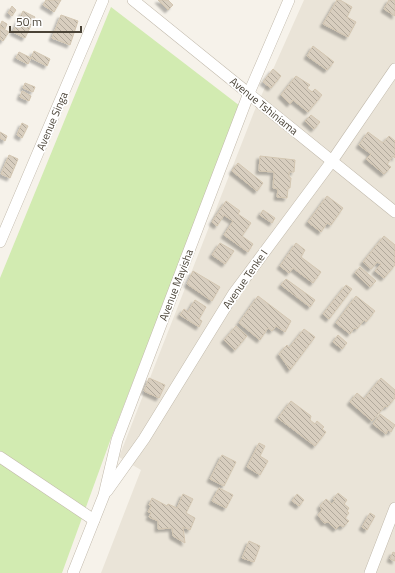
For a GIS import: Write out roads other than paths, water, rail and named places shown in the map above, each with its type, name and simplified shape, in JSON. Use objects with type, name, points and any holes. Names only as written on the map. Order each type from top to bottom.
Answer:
[{"type":"street","name":"Avenue Singa","points":[[0,242],[103,0]]},
{"type":"street","name":"Avenue Tshiniama","points":[[133,0],[395,212]]},
{"type":"street","name":"Avenue Mayisha","points":[[73,573],[104,495],[116,440],[249,93],[289,0]]},
{"type":"street","name":"Avenue Tenke I","points":[[104,495],[144,439],[234,293],[332,161],[395,69]]},
{"type":"street","points":[[0,457],[94,520]]},
{"type":"street","points":[[370,573],[395,508]]}]
